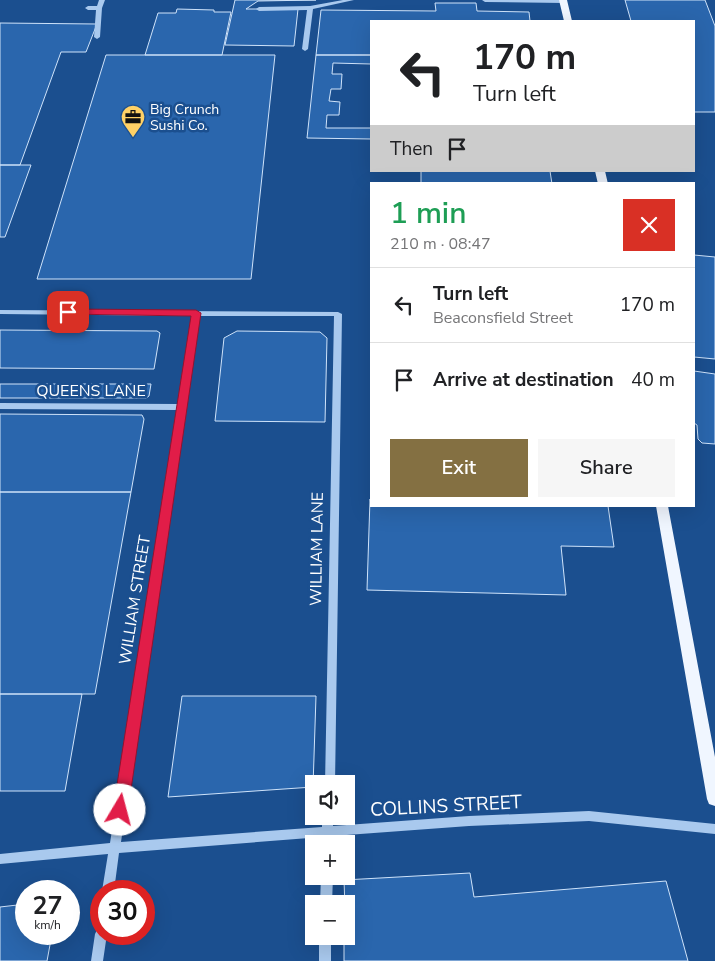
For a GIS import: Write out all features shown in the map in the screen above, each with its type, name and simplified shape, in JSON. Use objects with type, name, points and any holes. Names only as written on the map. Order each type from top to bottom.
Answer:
[{"type":"main road","points":[[564,0],[568,20]]},
{"type":"main road","points":[[662,507],[715,799]]},
{"type":"street","points":[[259,9],[310,8],[351,0]]},
{"type":"street","points":[[485,0],[564,0]]},
{"type":"street","points":[[305,49],[310,8]]},
{"type":"street","points":[[0,312],[196,313]]},
{"type":"street","name":"WILLIAM LANE","points":[[196,313],[338,314],[330,775]]},
{"type":"street","name":"WILLIAM STREET","points":[[110,880],[196,313]]},
{"type":"street","name":"QUEENS LANE","points":[[0,406],[181,407]]},
{"type":"street","name":"COLLINS STREET","points":[[0,859],[115,848],[469,821],[589,816],[715,828]]},
{"type":"street","points":[[327,825],[327,835]]},
{"type":"street","points":[[97,961],[99,945]]},
{"type":"street","points":[[325,945],[325,961]]},
{"type":"lane","points":[[97,37],[99,8],[102,0]]},
{"type":"lane","points":[[88,8],[99,8]]},
{"type":"building","points":[[235,0],[316,0],[258,1],[246,9],[298,9],[294,46],[225,45]]},
{"type":"building","points":[[625,0],[705,0],[715,26],[715,112],[695,112],[695,20],[631,20]]},
{"type":"building","points":[[435,3],[476,3],[477,11],[529,12],[530,20],[370,20],[370,55],[316,55],[321,10],[436,11]]},
{"type":"building","points":[[177,9],[231,12],[222,55],[145,55],[158,13],[176,13]]},
{"type":"building","points":[[0,23],[97,24],[86,52],[61,52],[20,165],[0,165]]},
{"type":"building","points":[[106,55],[275,55],[251,279],[37,279]]},
{"type":"building","points":[[316,55],[370,55],[370,64],[333,63],[332,74],[342,74],[341,89],[331,89],[329,101],[340,102],[339,115],[327,115],[326,128],[370,128],[370,139],[307,138]]},
{"type":"building","points":[[0,165],[31,165],[5,237],[0,237]]},
{"type":"building","points":[[421,172],[550,172],[552,182],[421,182]]},
{"type":"building","points":[[695,255],[715,257],[715,359],[695,357]]},
{"type":"building","points":[[0,330],[157,331],[160,333],[154,369],[0,368]]},
{"type":"building","points":[[237,331],[320,332],[327,338],[325,422],[215,421],[224,338]]},
{"type":"building","points":[[695,371],[715,374],[715,444],[702,443],[698,439],[697,425],[695,424]]},
{"type":"building","points":[[0,384],[151,384],[149,396],[146,398],[0,398]]},
{"type":"building","points":[[0,414],[142,415],[144,419],[131,492],[0,492]]},
{"type":"building","points":[[0,492],[131,492],[95,694],[0,694]]},
{"type":"building","points":[[370,499],[370,507],[608,507],[614,547],[561,546],[566,595],[367,590]]},
{"type":"building","points":[[0,694],[82,694],[65,791],[0,791]]},
{"type":"building","points":[[182,696],[316,696],[313,775],[305,775],[305,788],[168,797]]},
{"type":"building","points":[[470,873],[474,897],[666,881],[688,961],[344,961],[344,945],[355,945],[355,895],[345,895],[344,885],[355,885],[355,879]]},
{"type":"building","points":[[15,905],[15,945],[50,945],[47,961],[0,961],[0,907]]},
{"type":"place","name":"Big Crunch Sushi Co.","points":[[133,138]]},
{"type":"route","points":[[68,312],[196,313],[120,810]]}]
